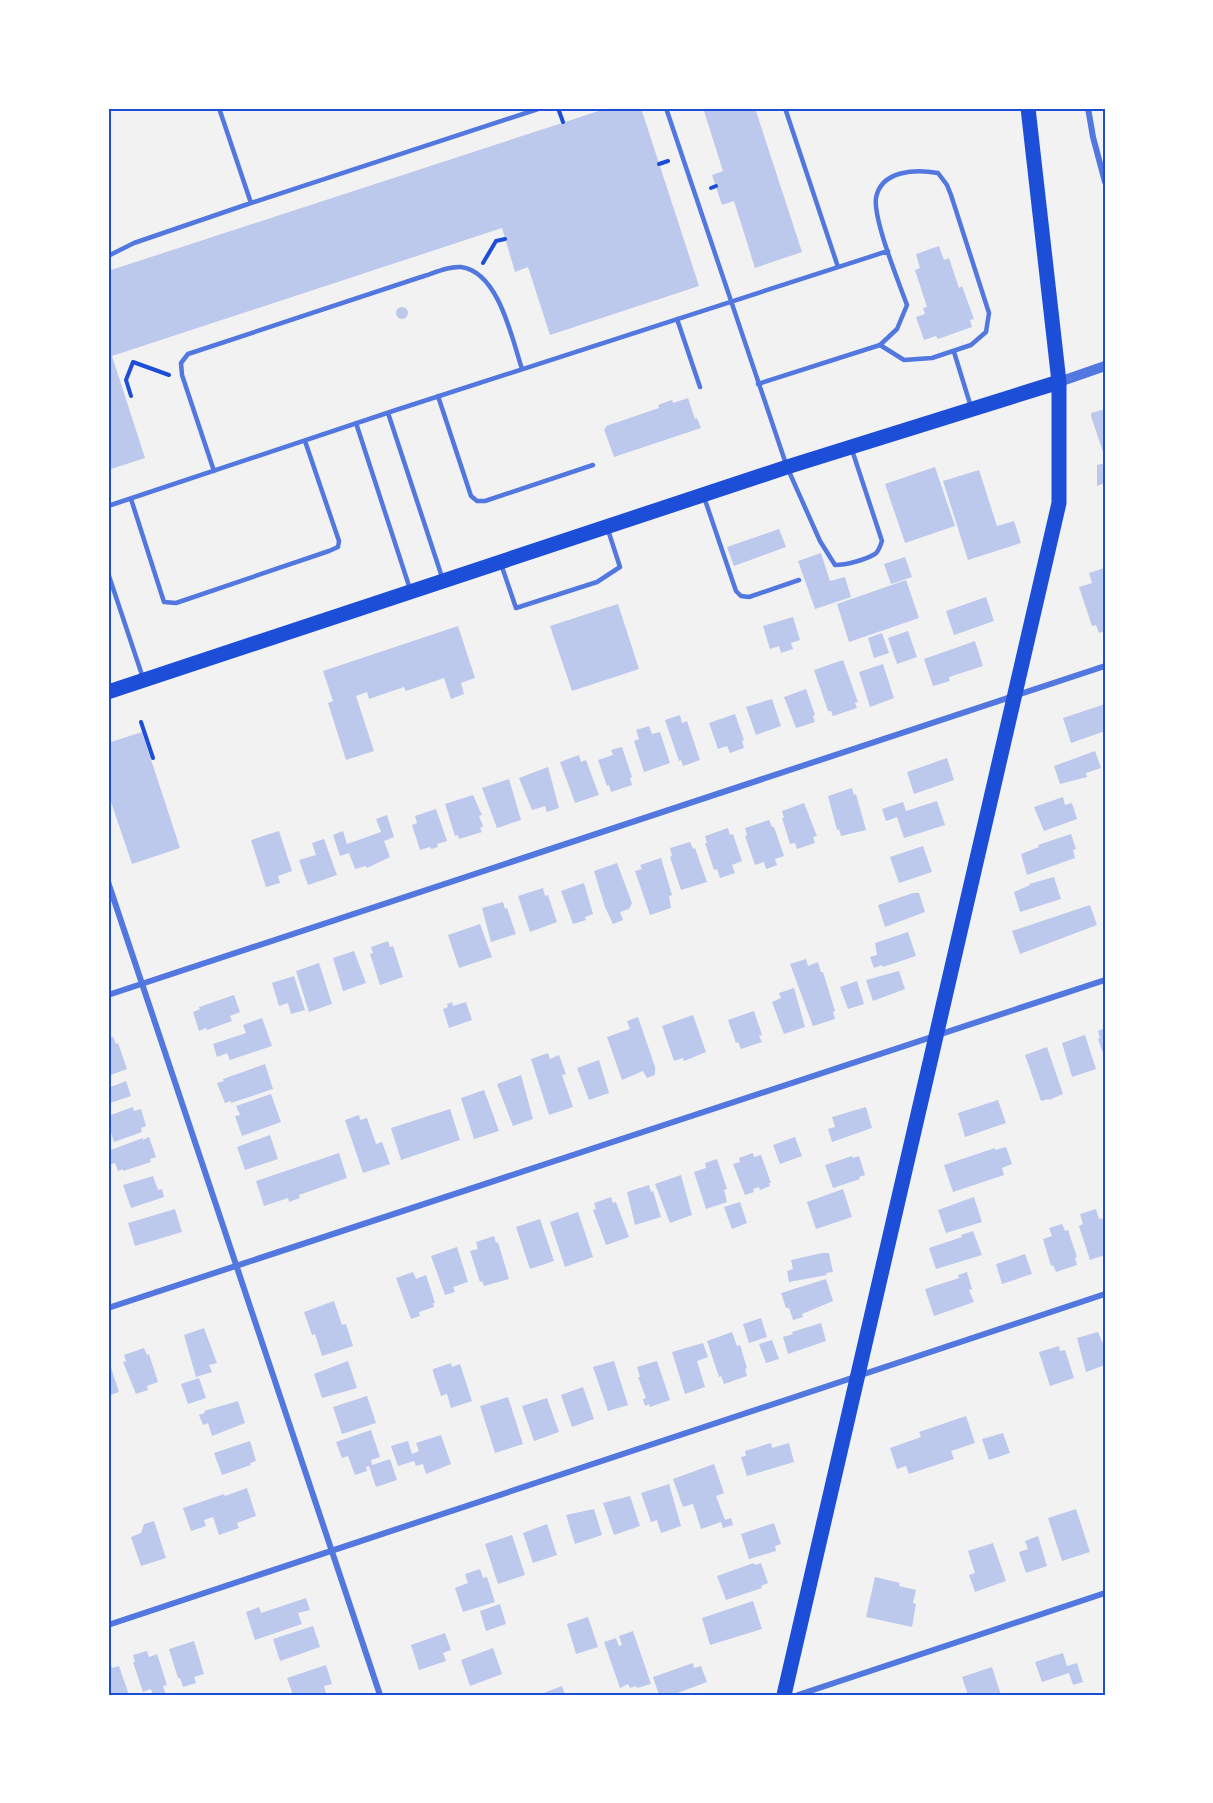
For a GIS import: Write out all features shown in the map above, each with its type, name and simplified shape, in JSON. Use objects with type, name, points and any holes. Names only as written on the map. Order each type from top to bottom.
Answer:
[{"type":"main road","points":[[784,1695],[938,1036],[1059,503],[1059,381],[1028,108]]},
{"type":"main road","points":[[108,692],[787,466],[1059,381]]},
{"type":"street","points":[[1088,108],[1105,182]]},
{"type":"street","points":[[1059,381],[1105,366]]},
{"type":"street","points":[[108,995],[1105,666]]},
{"type":"street","points":[[108,882],[380,1695]]},
{"type":"street","points":[[108,1308],[1105,980]]},
{"type":"street","points":[[108,1625],[1105,1294]]},
{"type":"street","points":[[798,1695],[1105,1593]]},
{"type":"lane","points":[[219,108],[251,203]]},
{"type":"lane","points":[[108,256],[134,243],[251,203],[541,108]]},
{"type":"lane","points":[[666,108],[787,466],[831,561],[835,565],[874,555],[879,550],[882,541],[851,447]]},
{"type":"lane","points":[[785,108],[838,267]]},
{"type":"lane","points":[[758,384],[880,345],[897,328],[907,305],[876,214],[876,197],[886,181],[903,172],[921,170],[938,173],[951,195],[989,313],[986,332],[971,345],[932,358],[904,360],[880,345]]},
{"type":"lane","points":[[108,506],[438,396],[888,251]]},
{"type":"lane","points":[[214,471],[184,380],[181,363],[188,354],[448,268],[463,267],[485,279],[496,293],[522,369]]},
{"type":"lane","points":[[677,319],[700,387]]},
{"type":"lane","points":[[954,352],[972,409]]},
{"type":"lane","points":[[438,396],[471,496],[477,501],[485,501],[593,465]]},
{"type":"lane","points":[[388,413],[443,580]]},
{"type":"lane","points":[[356,423],[411,591]]},
{"type":"lane","points":[[131,499],[164,602],[170,604],[196,597],[338,547],[339,542],[305,441]]},
{"type":"lane","points":[[704,494],[735,591],[741,596],[749,597],[799,580]]},
{"type":"lane","points":[[500,561],[516,608],[597,582],[620,567],[607,526]]},
{"type":"lane","points":[[108,573],[144,680]]},
{"type":"path","points":[[558,108],[563,122]]},
{"type":"path","points":[[659,164],[668,161]]},
{"type":"path","points":[[476,274],[496,242],[505,239]]},
{"type":"path","points":[[131,396],[126,380],[133,362],[184,380]]},
{"type":"path","points":[[141,722],[153,758]]},
{"type":"building","points":[[608,108],[641,108],[699,286],[550,335],[528,267],[515,272],[502,228],[112,356],[145,458],[108,470],[108,271]]},
{"type":"building","points":[[703,108],[755,108],[802,252],[755,268],[734,201],[722,205],[712,175],[723,171]]},
{"type":"building","points":[[939,246],[944,260],[949,258],[959,288],[962,286],[974,319],[970,320],[972,327],[938,339],[936,336],[924,340],[916,317],[925,314],[923,308],[927,307],[915,270],[920,268],[916,254]]},
{"type":"building","points":[[402,307],[408,313],[402,319],[396,313]]},
{"type":"building","points":[[688,398],[695,419],[697,418],[701,428],[614,457],[604,429],[606,426],[659,408],[658,405],[672,400],[673,403]]},
{"type":"building","points":[[1105,409],[1105,458],[1091,413]]},
{"type":"building","points":[[1105,463],[1105,483],[1097,486],[1097,465]]},
{"type":"building","points":[[935,467],[955,526],[905,543],[885,484]]},
{"type":"building","points":[[979,470],[997,526],[1014,521],[1021,543],[968,560],[943,481]]},
{"type":"building","points":[[779,529],[786,547],[734,566],[727,547]]},
{"type":"building","points":[[821,553],[830,581],[845,577],[851,597],[815,609],[798,561]]},
{"type":"building","points":[[905,557],[912,577],[891,584],[884,564]]},
{"type":"building","points":[[1104,568],[1105,631],[1099,633],[1096,625],[1092,626],[1079,587],[1092,583],[1089,573]]},
{"type":"building","points":[[906,580],[919,618],[849,642],[837,604]]},
{"type":"building","points":[[986,597],[994,621],[954,635],[946,611]]},
{"type":"building","points":[[618,604],[639,669],[572,691],[550,626]]},
{"type":"building","points":[[793,617],[800,640],[791,643],[793,649],[781,653],[779,646],[770,649],[763,626]]},
{"type":"building","points":[[458,626],[475,678],[461,683],[464,694],[451,699],[444,678],[406,691],[404,687],[369,699],[367,692],[356,696],[374,751],[346,760],[328,703],[333,701],[323,671]]},
{"type":"building","points":[[908,631],[917,657],[897,664],[888,638]]},
{"type":"building","points":[[882,633],[889,653],[874,658],[868,638]]},
{"type":"building","points":[[975,641],[983,666],[949,677],[950,681],[933,686],[924,659]]},
{"type":"building","points":[[843,660],[858,702],[855,703],[857,708],[833,716],[831,711],[828,711],[814,670]]},
{"type":"building","points":[[883,664],[894,698],[870,707],[859,672]]},
{"type":"building","points":[[806,689],[815,715],[813,716],[815,722],[796,728],[784,697]]},
{"type":"building","points":[[772,699],[781,726],[756,735],[746,707]]},
{"type":"building","points":[[1105,704],[1105,731],[1071,743],[1063,718]]},
{"type":"building","points":[[735,714],[744,740],[742,741],[744,748],[730,753],[727,746],[718,749],[709,723]]},
{"type":"building","points":[[680,715],[682,723],[687,721],[700,760],[683,766],[681,760],[679,761],[665,720]]},
{"type":"building","points":[[649,726],[652,734],[660,732],[670,763],[644,772],[634,741],[639,739],[636,730]]},
{"type":"building","points":[[142,732],[180,848],[132,864],[108,793],[108,743]]},
{"type":"building","points":[[622,747],[632,777],[630,778],[632,785],[611,792],[598,760],[613,755],[611,750]]},
{"type":"building","points":[[1095,751],[1101,768],[1086,773],[1087,777],[1060,784],[1054,766]]},
{"type":"building","points":[[579,755],[581,762],[586,760],[599,795],[575,803],[560,762]]},
{"type":"building","points":[[947,758],[954,780],[914,794],[907,772]]},
{"type":"building","points":[[548,767],[559,808],[547,812],[545,806],[532,810],[519,778]]},
{"type":"building","points":[[509,779],[521,820],[497,828],[482,788]]},
{"type":"building","points":[[852,788],[854,795],[856,794],[866,830],[841,836],[839,829],[837,830],[828,796]]},
{"type":"building","points":[[473,795],[482,815],[479,816],[483,826],[480,828],[482,832],[459,839],[458,835],[455,836],[445,804]]},
{"type":"building","points":[[1063,797],[1065,805],[1072,803],[1077,819],[1044,831],[1034,807]]},
{"type":"building","points":[[937,801],[945,825],[904,838],[897,817],[886,821],[882,809],[903,802],[906,811]]},
{"type":"building","points":[[804,803],[817,836],[813,837],[815,843],[797,849],[795,843],[790,844],[782,811]]},
{"type":"building","points":[[436,809],[447,841],[437,844],[438,847],[420,850],[412,825],[417,823],[415,816]]},
{"type":"building","points":[[387,815],[394,837],[384,841],[390,857],[367,868],[366,866],[355,869],[349,853],[340,856],[333,835],[343,831],[347,844],[381,832],[376,819]]},
{"type":"building","points":[[769,820],[774,827],[784,856],[775,859],[777,865],[766,869],[764,862],[755,865],[745,836],[747,835],[745,828]]},
{"type":"building","points":[[728,828],[730,835],[733,834],[742,861],[732,865],[735,873],[720,878],[717,869],[714,870],[705,836]]},
{"type":"building","points":[[279,831],[292,871],[278,876],[280,883],[266,887],[251,840]]},
{"type":"building","points":[[1071,834],[1076,849],[1073,850],[1075,858],[1027,875],[1021,854],[1039,847],[1038,845]]},
{"type":"building","points":[[324,839],[337,875],[308,885],[299,860],[316,855],[312,843]]},
{"type":"building","points":[[690,842],[693,849],[695,848],[707,882],[681,890],[670,857],[672,856],[670,848]]},
{"type":"building","points":[[923,846],[932,872],[899,883],[890,857]]},
{"type":"building","points":[[661,858],[672,895],[669,896],[671,908],[650,915],[635,871],[642,869],[640,865]]},
{"type":"building","points":[[617,863],[632,903],[629,909],[620,912],[623,920],[613,924],[594,871]]},
{"type":"building","points":[[1054,877],[1061,899],[1020,912],[1014,892],[1029,884]]},
{"type":"building","points":[[584,883],[593,914],[585,917],[586,920],[573,924],[561,891]]},
{"type":"building","points":[[543,888],[545,896],[548,895],[557,922],[530,932],[518,896]]},
{"type":"building","points":[[919,893],[925,912],[885,927],[878,905]]},
{"type":"building","points":[[503,902],[516,934],[491,942],[482,908]]},
{"type":"building","points":[[1090,905],[1097,925],[1020,954],[1012,931]]},
{"type":"building","points":[[480,924],[492,957],[459,968],[448,935]]},
{"type":"building","points":[[908,932],[916,956],[874,968],[870,957],[877,955],[875,943]]},
{"type":"building","points":[[388,941],[390,947],[393,946],[403,977],[380,985],[370,954],[373,953],[371,947]]},
{"type":"building","points":[[354,951],[366,983],[343,991],[333,958]]},
{"type":"building","points":[[806,959],[808,966],[818,962],[835,1011],[833,1012],[835,1019],[813,1026],[790,964]]},
{"type":"building","points":[[319,963],[332,1004],[309,1012],[296,971]]},
{"type":"building","points":[[899,971],[905,989],[873,1001],[866,980]]},
{"type":"building","points":[[294,976],[305,1010],[291,1014],[288,1003],[279,1006],[272,983]]},
{"type":"building","points":[[857,981],[864,1004],[848,1009],[840,987]]},
{"type":"building","points":[[794,988],[805,1027],[784,1034],[772,1002],[781,998],[779,993]]},
{"type":"building","points":[[234,995],[240,1012],[230,1016],[232,1021],[199,1031],[193,1012],[200,1009],[199,1007]]},
{"type":"building","points":[[452,1002],[453,1006],[466,1002],[472,1020],[449,1028],[443,1009]]},
{"type":"building","points":[[754,1011],[762,1042],[741,1049],[738,1042],[736,1043],[728,1020]]},
{"type":"building","points":[[693,1015],[706,1052],[684,1061],[683,1058],[674,1061],[662,1026]]},
{"type":"building","points":[[638,1017],[655,1067],[655,1075],[647,1078],[643,1071],[622,1080],[607,1037],[630,1029],[627,1021]]},
{"type":"building","points":[[262,1018],[272,1046],[230,1060],[227,1053],[217,1057],[213,1044],[246,1033],[243,1025]]},
{"type":"building","points":[[1105,1028],[1105,1059],[1098,1039],[1100,1038],[1098,1031]]},
{"type":"building","points":[[1085,1035],[1096,1069],[1072,1077],[1062,1043]]},
{"type":"building","points":[[113,1037],[116,1044],[118,1043],[127,1069],[108,1076],[108,1038]]},
{"type":"building","points":[[1047,1047],[1063,1094],[1041,1101],[1025,1055]]},
{"type":"building","points":[[548,1053],[550,1059],[559,1055],[566,1074],[562,1075],[573,1107],[549,1115],[531,1059]]},
{"type":"building","points":[[599,1060],[609,1093],[589,1100],[577,1068]]},
{"type":"building","points":[[265,1064],[273,1089],[225,1103],[217,1083]]},
{"type":"building","points":[[521,1075],[533,1119],[513,1126],[497,1084]]},
{"type":"building","points":[[126,1081],[131,1096],[110,1103],[108,1088]]},
{"type":"building","points":[[484,1090],[499,1131],[474,1139],[461,1098]]},
{"type":"building","points":[[271,1094],[281,1122],[242,1136],[235,1116],[240,1115],[236,1106]]},
{"type":"building","points":[[998,1100],[1006,1123],[965,1137],[958,1113]]},
{"type":"building","points":[[133,1107],[134,1111],[141,1109],[146,1126],[141,1128],[142,1132],[114,1142],[108,1116]]},
{"type":"building","points":[[866,1107],[872,1128],[832,1142],[828,1129],[835,1127],[832,1117]]},
{"type":"building","points":[[450,1109],[460,1140],[401,1160],[391,1128]]},
{"type":"building","points":[[359,1115],[360,1120],[367,1118],[376,1144],[382,1142],[390,1164],[363,1173],[345,1120]]},
{"type":"building","points":[[270,1135],[278,1159],[245,1170],[237,1147]]},
{"type":"building","points":[[149,1137],[156,1157],[150,1159],[151,1162],[123,1171],[123,1169],[118,1171],[115,1163],[108,1165],[108,1151]]},
{"type":"building","points":[[795,1137],[802,1156],[780,1164],[773,1145]]},
{"type":"building","points":[[1006,1147],[1012,1164],[1002,1168],[1004,1175],[953,1192],[944,1165],[995,1148],[995,1150]]},
{"type":"building","points":[[339,1153],[347,1178],[299,1195],[300,1198],[289,1202],[288,1198],[264,1206],[256,1181]]},
{"type":"building","points":[[753,1153],[754,1157],[761,1155],[771,1183],[769,1183],[770,1186],[760,1190],[759,1187],[753,1189],[754,1192],[745,1195],[733,1164],[740,1162],[739,1158]]},
{"type":"building","points":[[852,1156],[853,1158],[859,1156],[865,1175],[859,1177],[860,1179],[833,1188],[825,1165]]},
{"type":"building","points":[[717,1159],[727,1189],[724,1190],[727,1202],[706,1209],[694,1172],[706,1168],[705,1163]]},
{"type":"building","points":[[681,1175],[692,1215],[670,1223],[655,1184]]},
{"type":"building","points":[[153,1176],[158,1190],[162,1189],[164,1197],[131,1208],[123,1185]]},
{"type":"building","points":[[649,1185],[661,1217],[635,1225],[627,1192]]},
{"type":"building","points":[[843,1189],[852,1217],[816,1229],[807,1202]]},
{"type":"building","points":[[611,1197],[613,1203],[616,1202],[629,1237],[606,1245],[593,1210],[596,1209],[594,1203]]},
{"type":"building","points":[[974,1197],[982,1222],[946,1233],[938,1210]]},
{"type":"building","points":[[740,1202],[747,1223],[732,1229],[724,1207]]},
{"type":"building","points":[[175,1209],[182,1232],[135,1246],[128,1223]]},
{"type":"building","points":[[1096,1209],[1105,1227],[1105,1255],[1090,1260],[1079,1226],[1083,1224],[1080,1214]]},
{"type":"building","points":[[578,1212],[593,1257],[565,1267],[550,1222]]},
{"type":"building","points":[[540,1219],[554,1261],[530,1269],[516,1227]]},
{"type":"building","points":[[1062,1224],[1065,1231],[1068,1230],[1077,1257],[1075,1258],[1077,1265],[1056,1272],[1053,1265],[1051,1266],[1043,1239],[1052,1236],[1049,1228]]},
{"type":"building","points":[[973,1231],[982,1255],[936,1269],[929,1248]]},
{"type":"building","points":[[494,1236],[496,1243],[498,1242],[509,1279],[484,1286],[482,1281],[480,1282],[470,1251],[478,1249],[476,1242]]},
{"type":"building","points":[[457,1247],[468,1282],[453,1287],[455,1292],[445,1295],[431,1256]]},
{"type":"building","points":[[829,1253],[833,1272],[789,1282],[787,1271],[793,1269],[791,1260]]},
{"type":"building","points":[[1025,1254],[1032,1274],[1002,1284],[996,1264]]},
{"type":"building","points":[[413,1272],[416,1279],[426,1275],[435,1303],[433,1303],[434,1307],[419,1312],[420,1316],[411,1319],[396,1278]]},
{"type":"building","points":[[967,1272],[972,1289],[969,1290],[974,1302],[934,1316],[925,1289],[959,1278],[958,1275]]},
{"type":"building","points":[[826,1279],[833,1301],[793,1320],[781,1293]]},
{"type":"building","points":[[334,1301],[342,1325],[346,1324],[353,1346],[322,1356],[315,1334],[312,1335],[304,1312]]},
{"type":"building","points":[[761,1318],[767,1337],[749,1343],[743,1324]]},
{"type":"building","points":[[821,1323],[826,1341],[788,1354],[783,1337]]},
{"type":"building","points":[[204,1328],[217,1363],[209,1365],[212,1372],[196,1377],[184,1335]]},
{"type":"building","points":[[732,1332],[737,1346],[740,1345],[747,1376],[724,1384],[721,1376],[719,1377],[707,1341]]},
{"type":"building","points":[[1098,1332],[1105,1348],[1105,1365],[1086,1372],[1077,1338]]},
{"type":"building","points":[[772,1340],[779,1359],[766,1363],[759,1344]]},
{"type":"building","points":[[703,1343],[708,1357],[697,1361],[705,1387],[685,1394],[672,1352]]},
{"type":"building","points":[[1059,1346],[1060,1351],[1065,1350],[1074,1378],[1050,1386],[1039,1352]]},
{"type":"building","points":[[144,1348],[147,1355],[149,1354],[158,1382],[147,1386],[148,1390],[136,1394],[123,1362],[126,1361],[124,1355]]},
{"type":"building","points":[[108,1358],[119,1392],[108,1396]]},
{"type":"building","points":[[348,1361],[357,1388],[322,1398],[314,1374]]},
{"type":"building","points":[[614,1361],[628,1405],[608,1411],[593,1367]]},
{"type":"building","points":[[657,1361],[670,1400],[650,1407],[649,1404],[645,1406],[643,1399],[646,1398],[638,1377],[640,1377],[637,1367]]},
{"type":"building","points":[[451,1363],[452,1367],[460,1364],[472,1401],[451,1408],[447,1394],[441,1396],[433,1369]]},
{"type":"building","points":[[199,1378],[206,1398],[188,1404],[181,1384]]},
{"type":"building","points":[[583,1387],[594,1419],[572,1427],[561,1395]]},
{"type":"building","points":[[367,1396],[376,1423],[342,1434],[333,1407]]},
{"type":"building","points":[[508,1397],[523,1444],[495,1453],[480,1406]]},
{"type":"building","points":[[547,1398],[559,1432],[534,1441],[522,1406]]},
{"type":"building","points":[[238,1401],[245,1423],[212,1436],[208,1423],[203,1425],[199,1415],[205,1413],[204,1411]]},
{"type":"building","points":[[966,1416],[975,1443],[951,1451],[954,1459],[909,1474],[906,1466],[897,1469],[890,1448],[921,1437],[919,1432]]},
{"type":"building","points":[[371,1430],[380,1457],[371,1460],[372,1465],[390,1459],[397,1480],[376,1487],[369,1466],[366,1467],[367,1471],[355,1475],[348,1456],[342,1458],[336,1442]]},
{"type":"building","points":[[1003,1433],[1010,1453],[989,1460],[982,1439]]},
{"type":"building","points":[[441,1435],[451,1464],[426,1474],[423,1464],[416,1466],[414,1461],[398,1466],[391,1446],[408,1441],[412,1454],[419,1451],[416,1443]]},
{"type":"building","points":[[250,1441],[256,1461],[222,1475],[214,1453]]},
{"type":"building","points":[[771,1443],[772,1448],[789,1443],[794,1462],[747,1476],[741,1457],[746,1456],[745,1451]]},
{"type":"building","points":[[714,1464],[724,1493],[716,1496],[725,1520],[731,1518],[733,1525],[723,1528],[721,1522],[701,1529],[693,1504],[683,1507],[673,1479]]},
{"type":"building","points":[[669,1484],[681,1526],[661,1533],[657,1520],[651,1522],[641,1493]]},
{"type":"building","points":[[247,1488],[256,1516],[237,1523],[239,1528],[219,1535],[213,1517],[204,1520],[206,1526],[191,1531],[183,1508]]},
{"type":"building","points":[[630,1496],[640,1526],[614,1535],[603,1503]]},
{"type":"building","points":[[594,1509],[602,1535],[575,1544],[566,1515]]},
{"type":"building","points":[[1076,1509],[1090,1552],[1062,1561],[1048,1518]]},
{"type":"building","points":[[154,1521],[166,1558],[141,1566],[131,1537],[141,1533],[144,1524]]},
{"type":"building","points":[[774,1523],[781,1544],[775,1546],[776,1551],[749,1559],[741,1534]]},
{"type":"building","points":[[547,1524],[557,1555],[533,1563],[523,1533]]},
{"type":"building","points":[[512,1535],[525,1575],[498,1584],[485,1544]]},
{"type":"building","points":[[1038,1536],[1047,1566],[1026,1573],[1019,1552],[1028,1549],[1025,1541]]},
{"type":"building","points":[[993,1543],[1006,1581],[975,1592],[969,1575],[975,1573],[968,1551]]},
{"type":"building","points":[[754,1563],[755,1565],[761,1563],[768,1583],[761,1586],[762,1588],[726,1600],[717,1576]]},
{"type":"building","points":[[480,1569],[483,1578],[487,1577],[495,1602],[463,1612],[455,1588],[468,1583],[465,1574]]},
{"type":"building","points":[[875,1577],[900,1583],[899,1586],[916,1590],[912,1627],[866,1617]]},
{"type":"building","points":[[306,1598],[310,1610],[298,1613],[302,1624],[255,1640],[246,1612],[259,1607],[261,1613]]},
{"type":"building","points":[[753,1601],[762,1629],[710,1645],[702,1618]]},
{"type":"building","points":[[500,1604],[506,1624],[486,1631],[480,1611]]},
{"type":"building","points":[[588,1617],[598,1647],[576,1654],[567,1624]]},
{"type":"building","points":[[313,1626],[320,1647],[280,1661],[273,1639]]},
{"type":"building","points":[[633,1631],[651,1684],[630,1688],[628,1684],[620,1688],[604,1642],[616,1638],[619,1646],[622,1645],[619,1636]]},
{"type":"building","points":[[445,1633],[451,1650],[443,1653],[446,1661],[419,1670],[411,1645]]},
{"type":"building","points":[[194,1641],[204,1674],[194,1677],[196,1683],[183,1687],[169,1649]]},
{"type":"building","points":[[493,1648],[502,1674],[470,1686],[461,1660]]},
{"type":"building","points":[[147,1651],[149,1657],[157,1654],[167,1685],[163,1686],[166,1695],[153,1695],[151,1689],[143,1692],[133,1662],[135,1662],[133,1655]]},
{"type":"building","points":[[1063,1653],[1067,1666],[1077,1663],[1083,1682],[1073,1685],[1069,1673],[1042,1682],[1035,1662]]},
{"type":"building","points":[[693,1663],[694,1668],[701,1666],[707,1682],[672,1695],[659,1695],[653,1677]]},
{"type":"building","points":[[111,1665],[112,1668],[119,1666],[129,1695],[108,1695],[108,1666]]},
{"type":"building","points":[[326,1665],[332,1684],[324,1686],[326,1693],[293,1695],[287,1678]]},
{"type":"building","points":[[992,1667],[1001,1695],[968,1695],[962,1677]]},
{"type":"building","points":[[562,1686],[565,1695],[538,1695]]}]
